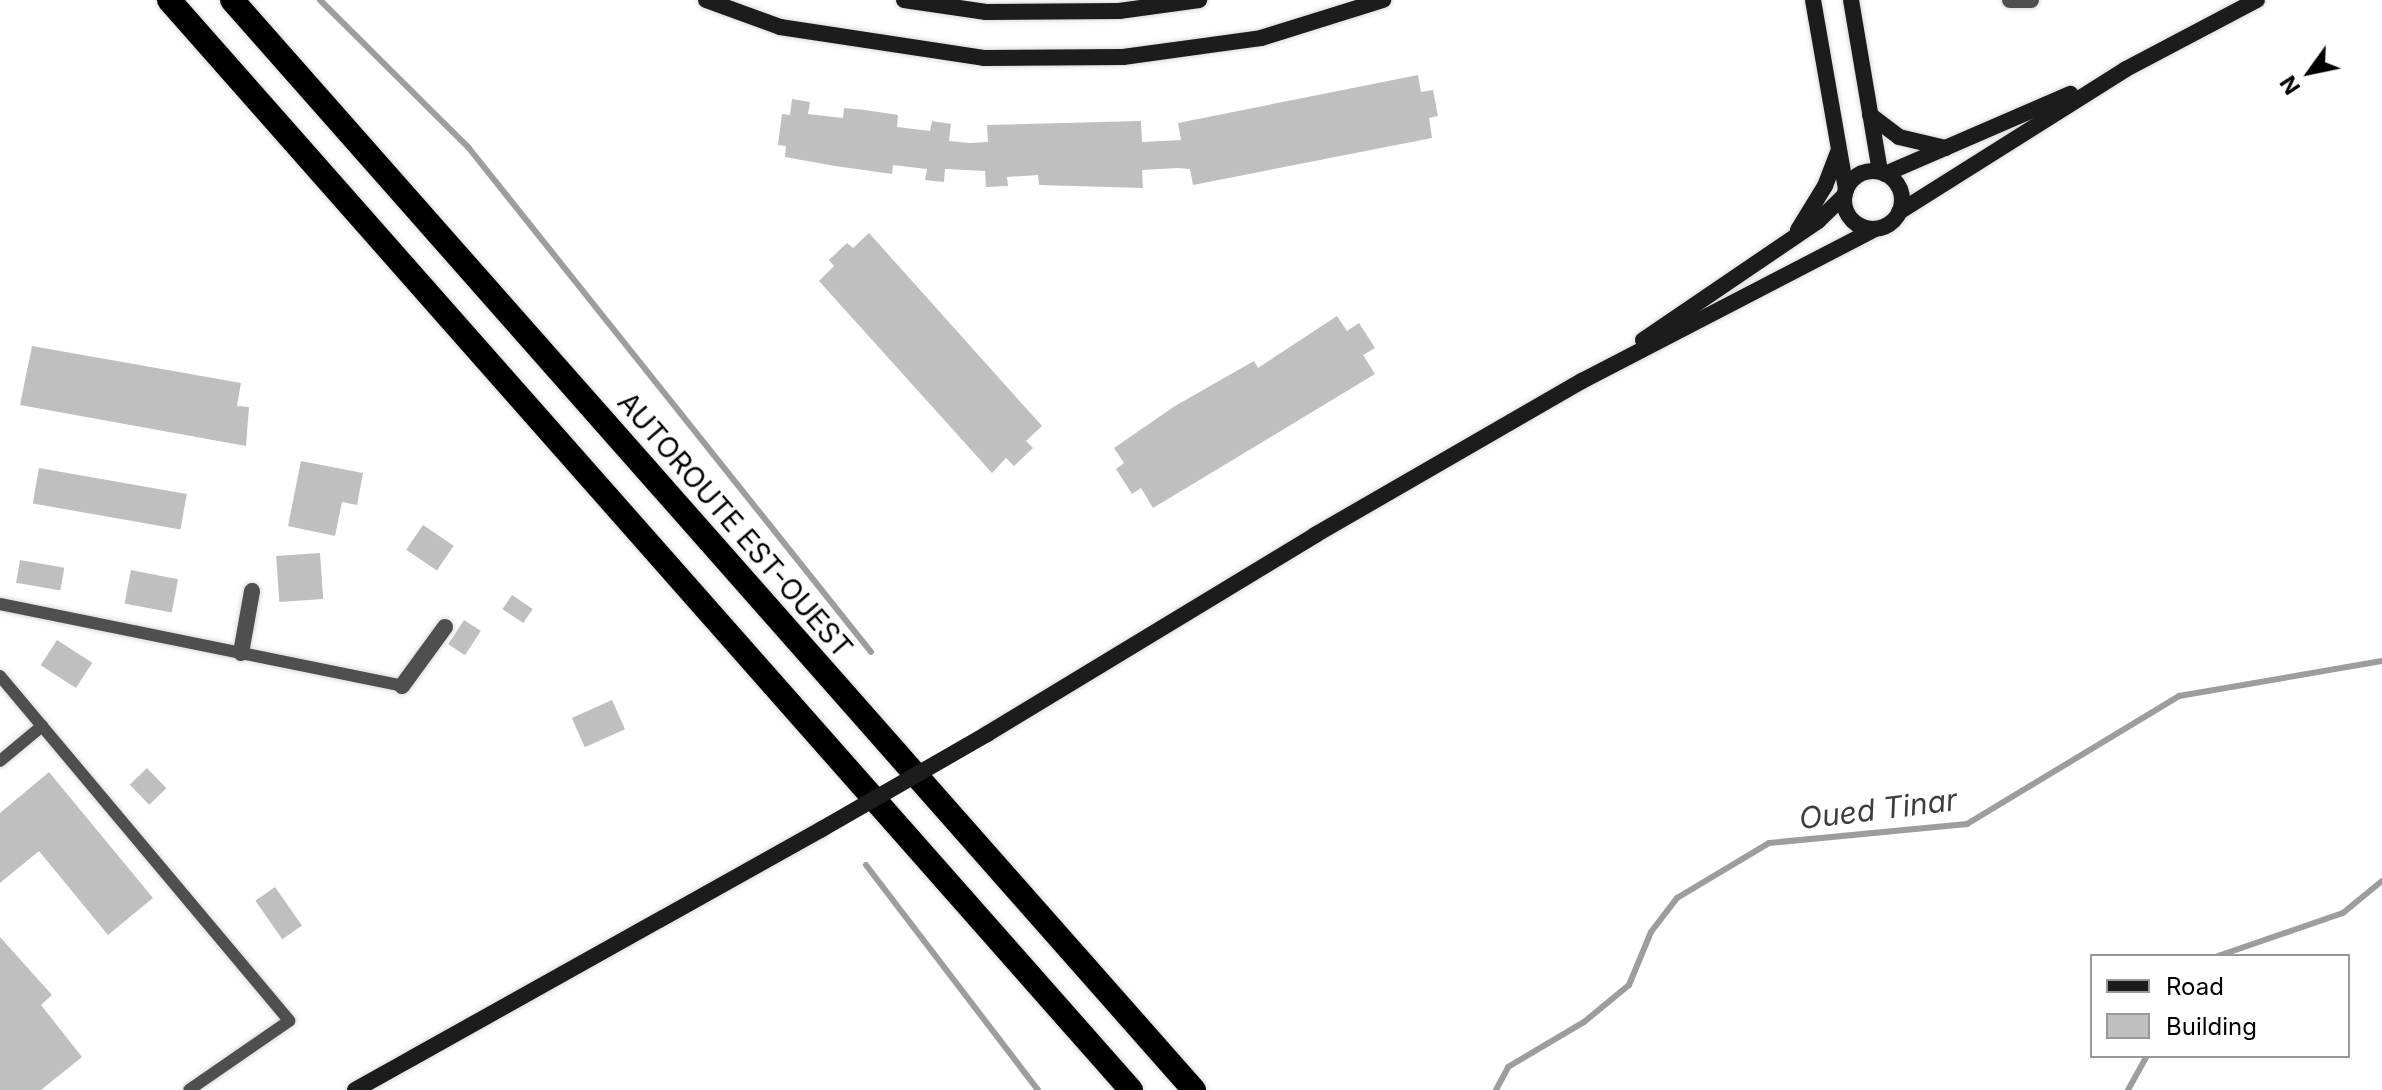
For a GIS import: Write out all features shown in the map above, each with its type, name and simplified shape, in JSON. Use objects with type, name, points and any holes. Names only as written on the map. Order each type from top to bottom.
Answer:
[{"type":"highway","points":[[169,0],[1131,1090]]},
{"type":"highway","name":"AUTOROUTE EST-OUEST","points":[[232,0],[1194,1090]]},
{"type":"main road","points":[[706,0],[780,27],[984,58],[1123,57],[1261,38],[1383,0]]},
{"type":"main road","points":[[904,0],[986,12],[1119,11],[1199,0]]},
{"type":"main road","points":[[1813,0],[1852,219],[1875,229]]},
{"type":"main road","points":[[1851,0],[1882,173],[1898,186],[1899,212]]},
{"type":"main road","points":[[1582,381],[1790,240],[1845,193],[1859,175],[1882,173],[1952,148],[2126,69],[2257,0]]},
{"type":"main road","points":[[355,1090],[987,734],[1315,535],[1582,381],[1890,224],[1899,212],[2126,69]]},
{"type":"main road","points":[[1870,115],[1907,140],[1952,148]]},
{"type":"main road","points":[[1790,240],[1825,186],[1839,146]]},
{"type":"street","points":[[2010,0],[2031,0]]},
{"type":"street","points":[[241,653],[252,591]]},
{"type":"street","points":[[402,686],[445,627]]},
{"type":"lane","points":[[0,604],[402,686]]},
{"type":"lane","points":[[0,676],[289,1021],[189,1090]]},
{"type":"lane","points":[[0,761],[42,726]]},
{"type":"building","points":[[1418,75],[1421,92],[1433,90],[1438,116],[1429,118],[1432,138],[1193,185],[1190,169],[1178,168],[1142,170],[1143,188],[1039,185],[1038,175],[1007,177],[1008,186],[986,187],[985,171],[945,169],[944,182],[925,180],[927,169],[893,165],[892,174],[835,166],[785,157],[786,146],[778,145],[782,114],[790,115],[792,99],[810,102],[808,114],[843,118],[844,108],[898,115],[897,127],[930,131],[932,121],[951,124],[949,141],[988,142],[987,125],[1141,121],[1142,142],[1181,140],[1178,123]]},
{"type":"building","points":[[869,233],[1042,426],[1026,441],[1033,448],[1014,466],[1006,458],[992,473],[819,281],[834,266],[829,260],[847,243],[853,248]]},
{"type":"building","points":[[1337,316],[1347,331],[1359,323],[1375,348],[1363,355],[1375,374],[1153,508],[1141,488],[1132,494],[1116,469],[1124,463],[1114,448],[1175,406],[1254,361],[1258,368]]},
{"type":"building","points":[[32,346],[241,383],[237,406],[249,407],[246,446],[20,405]]},
{"type":"building","points":[[301,461],[363,473],[357,505],[342,502],[335,536],[288,526]]},
{"type":"building","points":[[39,468],[187,494],[180,530],[33,503]]},
{"type":"building","points":[[423,525],[454,546],[437,571],[406,550]]},
{"type":"building","points":[[320,553],[323,599],[279,602],[276,556]]},
{"type":"building","points":[[20,560],[64,568],[60,590],[16,583]]},
{"type":"building","points":[[131,570],[178,579],[172,613],[125,603]]},
{"type":"building","points":[[512,595],[533,609],[523,623],[502,609]]},
{"type":"building","points":[[464,620],[481,631],[465,655],[448,644]]},
{"type":"building","points":[[57,640],[92,663],[76,688],[41,665]]},
{"type":"building","points":[[612,700],[625,729],[585,747],[572,718]]},
{"type":"building","points":[[147,768],[166,788],[149,805],[130,785]]},
{"type":"building","points":[[49,772],[153,898],[108,935],[39,851],[0,883],[0,813]]},
{"type":"building","points":[[275,887],[302,926],[282,939],[255,901]]},
{"type":"building","points":[[0,937],[52,995],[41,1005],[82,1057],[41,1090],[0,1090]]},
{"type":"waterway","points":[[320,0],[468,147],[871,652]]},
{"type":"waterway","name":"Oued Tinar","points":[[1496,1090],[1508,1067],[1584,1022],[1629,985],[1651,932],[1677,898],[1769,843],[1967,824],[2179,696],[2382,661]]},
{"type":"waterway","points":[[866,865],[1038,1090]]},
{"type":"waterway","points":[[2224,954],[2343,913],[2382,881]]},
{"type":"waterway","points":[[2128,1090],[2146,1058]]}]
